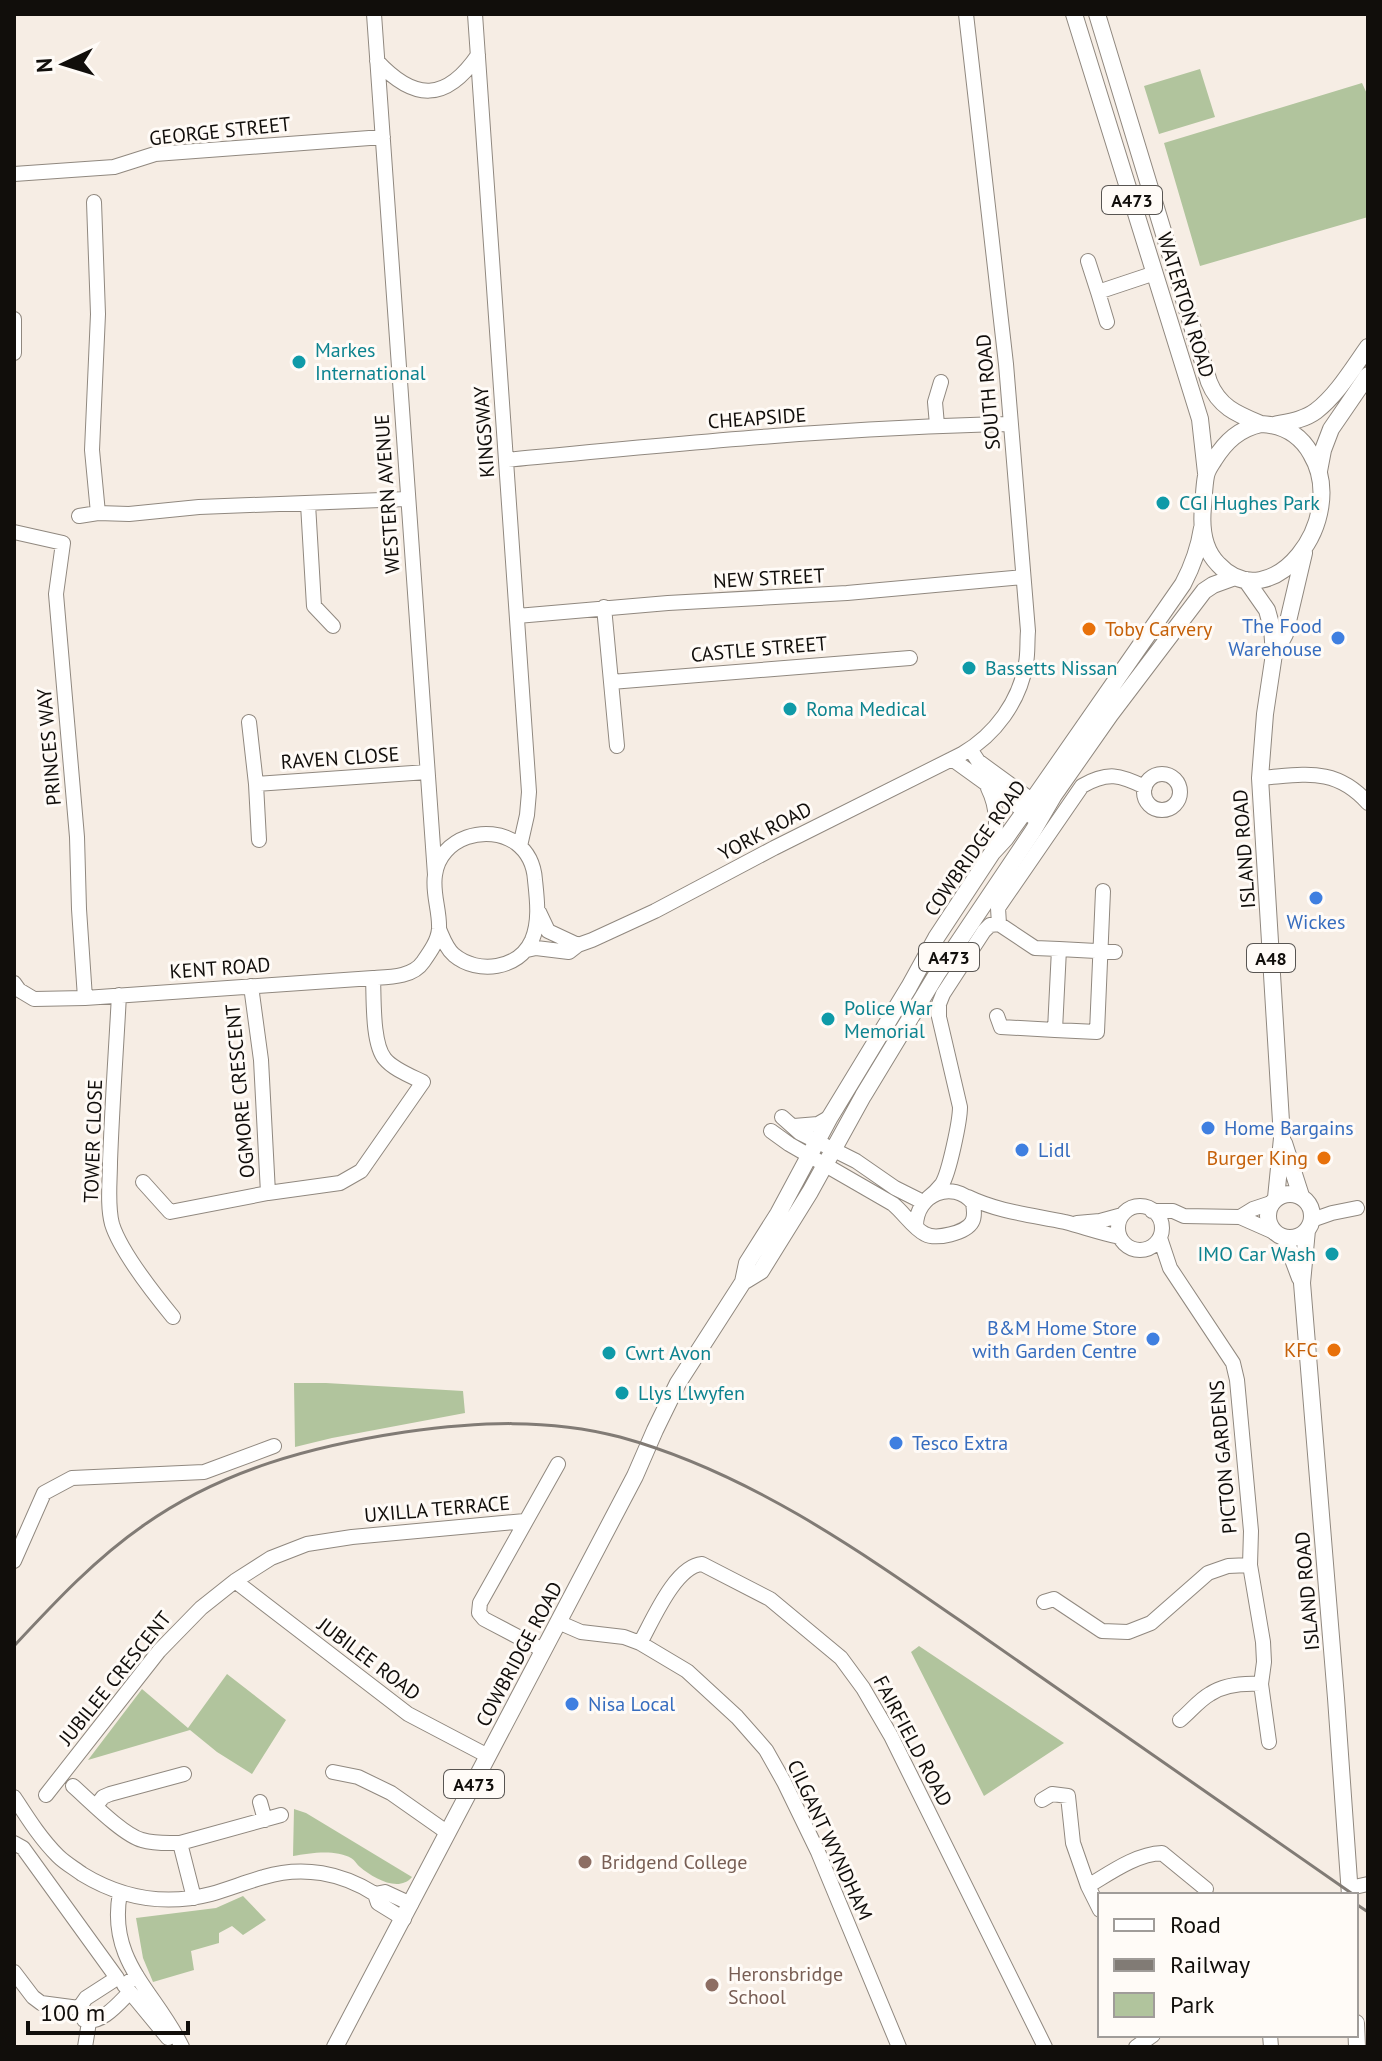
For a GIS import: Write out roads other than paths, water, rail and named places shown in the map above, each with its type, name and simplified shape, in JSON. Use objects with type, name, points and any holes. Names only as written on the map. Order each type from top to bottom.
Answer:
[{"type":"main road","name":"WATERTON ROAD","points":[[1074,14],[1200,419],[1206,473]]},
{"type":"main road","name":"WATERTON ROAD","points":[[1097,14],[1213,392],[1232,412],[1268,425]]},
{"type":"main road","points":[[1206,473],[1223,445],[1238,433],[1249,427],[1291,422],[1315,412],[1368,347]]},
{"type":"main road","name":"A48","points":[[1274,654],[1285,634],[1304,549],[1320,511],[1322,489],[1319,471],[1323,450],[1331,429],[1368,375]]},
{"type":"main road","points":[[1268,425],[1294,433],[1319,471]]},
{"type":"main road","name":"A48","points":[[1206,473],[1202,528],[1206,544],[1217,564],[1241,578],[1267,610],[1274,654]]},
{"type":"main road","name":"COWBRIDGE ROAD","points":[[743,1282],[761,1271],[1035,811],[1183,584],[1199,548],[1202,528]]},
{"type":"main road","name":"A48","points":[[1241,578],[1265,578],[1276,574],[1304,549]]},
{"type":"main road","name":"COWBRIDGE ROAD","points":[[335,2047],[635,1476],[678,1383],[743,1282],[747,1263],[936,938],[992,853],[1035,811],[1194,602],[1213,585],[1241,578]]},
{"type":"main road","name":"ISLAND ROAD","points":[[1274,654],[1260,778],[1282,1138]]},
{"type":"main road","name":"A48","points":[[1282,1138],[1267,1220],[1280,1235],[1302,1283]]},
{"type":"main road","name":"A48","points":[[1282,1138],[1308,1213],[1302,1283]]},
{"type":"main road","points":[[1273,1200],[1285,1193],[1308,1213],[1295,1238],[1280,1235]]},
{"type":"main road","name":"ISLAND ROAD","points":[[1302,1283],[1350,1892]]},
{"type":"street","name":"WESTERN AVENUE","points":[[374,14],[435,875]]},
{"type":"street","name":"KINGSWAY","points":[[475,14],[529,792],[520,846]]},
{"type":"street","name":"SOUTH ROAD","points":[[966,14],[1011,424],[1027,642],[1026,663],[1008,711],[970,749]]},
{"type":"street","points":[[377,61],[404,85],[433,91],[452,84],[478,55]]},
{"type":"street","name":"GEORGE STREET","points":[[14,174],[114,167],[155,154],[383,137]]},
{"type":"street","points":[[94,202],[98,314],[92,450],[98,513]]},
{"type":"street","points":[[1088,261],[1107,322]]},
{"type":"street","points":[[1098,292],[1155,273]]},
{"type":"street","points":[[14,319],[14,353]]},
{"type":"street","points":[[937,425],[935,402],[941,382]]},
{"type":"street","name":"CHEAPSIDE","points":[[506,460],[937,425],[1011,424]]},
{"type":"street","points":[[79,516],[199,507],[407,499]]},
{"type":"street","points":[[308,504],[314,606],[333,626]]},
{"type":"street","name":"PRINCES WAY","points":[[14,532],[63,543],[56,594],[77,837],[85,998]]},
{"type":"street","name":"NEW STREET","points":[[517,616],[604,607],[847,593],[1023,577]]},
{"type":"street","points":[[604,607],[617,746]]},
{"type":"street","name":"CASTLE STREET","points":[[611,682],[910,658]]},
{"type":"street","name":"RAVEN CLOSE","points":[[249,722],[259,840]]},
{"type":"street","points":[[970,749],[978,761],[1035,811]]},
{"type":"street","name":"YORK ROAD","points":[[527,950],[536,948],[569,952],[970,749]]},
{"type":"street","points":[[952,759],[987,786],[1035,811]]},
{"type":"street","name":"RAVEN CLOSE","points":[[256,784],[427,772]]},
{"type":"street","points":[[999,924],[998,908],[1082,786],[1111,776],[1145,787]]},
{"type":"street","points":[[1260,778],[1331,777],[1350,786],[1368,803]]},
{"type":"street","points":[[987,786],[993,798],[997,822],[992,853]]},
{"type":"street","points":[[422,963],[436,942],[439,929],[435,875],[439,863],[453,845],[476,834],[498,835],[520,846],[532,865],[537,908],[533,938],[527,950],[508,963],[485,967],[452,953],[439,929]]},
{"type":"street","points":[[997,1016],[1001,1027],[1097,1032],[1108,952],[1103,891]]},
{"type":"street","points":[[537,908],[548,931],[578,945]]},
{"type":"street","points":[[916,1226],[918,1209],[942,1183],[949,1168],[960,1117],[939,1004],[984,931],[990,925],[999,924],[1035,948],[1108,952]]},
{"type":"street","points":[[1055,1030],[1059,949]]},
{"type":"street","name":"KENT ROAD","points":[[16,987],[34,999],[85,998],[373,978],[408,973],[422,963],[434,960],[460,959]]},
{"type":"street","name":"OGMORE CRESCENT","points":[[143,1182],[170,1212],[340,1183],[361,1171],[423,1082],[386,1062],[381,1052],[373,978]]},
{"type":"street","name":"OGMORE CRESCENT","points":[[251,986],[261,1060],[268,1193]]},
{"type":"street","name":"TOWER CLOSE","points":[[119,995],[109,1195],[112,1222],[120,1241],[173,1317]]},
{"type":"street","points":[[830,1117],[818,1124],[788,1121],[825,1164],[893,1204],[924,1234],[941,1237],[964,1229],[986,1214],[1006,1211]]},
{"type":"street","points":[[771,1131],[814,1148],[834,1149],[895,1188],[926,1200],[948,1191],[964,1194],[1006,1211],[1120,1237],[1135,1250],[1153,1246],[1174,1221],[1184,1216]]},
{"type":"street","points":[[949,1168],[973,1203],[973,1221]]},
{"type":"street","points":[[1240,1217],[1273,1200]]},
{"type":"street","points":[[1069,1223],[1100,1221],[1140,1206],[1158,1217],[1161,1235]]},
{"type":"street","points":[[1308,1213],[1332,1213],[1357,1208]]},
{"type":"street","points":[[1152,1211],[1173,1211],[1184,1216],[1240,1217],[1280,1235]]},
{"type":"street","points":[[1120,1237],[1122,1215]]},
{"type":"street","name":"PICTON GARDENS","points":[[1161,1235],[1170,1268]]},
{"type":"street","name":"PICTON GARDENS","points":[[1146,1249],[1170,1268],[1233,1363],[1251,1531],[1250,1565],[1263,1642],[1261,1684],[1265,1743],[1284,1738]]},
{"type":"street","points":[[16,1552],[44,1493],[72,1478],[204,1472],[274,1446]]},
{"type":"street","name":"UXILLA TERRACE","points":[[543,1650],[484,1619],[479,1613],[480,1603],[558,1464]]},
{"type":"street","name":"UXILLA TERRACE","points":[[352,1537],[525,1521]]},
{"type":"street","name":"JUBILEE CRESCENT","points":[[46,1795],[159,1651],[201,1608],[271,1558],[307,1544],[352,1537]]},
{"type":"street","name":"FAIRFIELD ROAD","points":[[640,1643],[676,1579],[695,1565],[702,1564],[770,1599],[841,1658],[891,1736],[1045,2047]]},
{"type":"street","points":[[1050,1596],[1102,1631],[1128,1632],[1151,1623],[1208,1573],[1228,1566],[1250,1565]]},
{"type":"street","name":"JUBILEE ROAD","points":[[235,1581],[408,1714],[488,1756]]},
{"type":"street","name":"CILGANT WYNDHAM","points":[[558,1622],[581,1632],[624,1637],[640,1643],[687,1671],[737,1717],[766,1750],[818,1852],[899,2047]]},
{"type":"street","points":[[1189,1718],[1209,1694],[1243,1683],[1261,1684]]},
{"type":"street","points":[[333,1772],[358,1777],[391,1793],[448,1833]]},
{"type":"street","points":[[96,1806],[110,1794],[164,1787],[184,1774]]},
{"type":"street","points":[[73,1786],[125,1831],[139,1840],[162,1844],[180,1843],[281,1815]]},
{"type":"street","points":[[1042,1800],[1052,1794],[1068,1796],[1073,1843],[1098,1906]]},
{"type":"street","points":[[14,1797],[40,1836],[65,1863],[120,1893],[148,1898],[194,1898],[267,1876],[328,1873],[358,1883],[375,1894],[378,1903],[407,1912]]},
{"type":"street","points":[[260,1802],[265,1820]]},
{"type":"street","points":[[14,1843],[23,1848],[127,1983],[180,2044]]},
{"type":"street","points":[[180,1843],[194,1898]]},
{"type":"street","points":[[1088,1886],[1135,1860],[1162,1853],[1206,1889]]},
{"type":"street","points":[[1350,1892],[1368,1884]]},
{"type":"street","points":[[120,1893],[118,1931],[127,1957],[127,1983],[98,2020],[89,2022],[81,2017],[79,2008],[86,1998],[127,1983]]},
{"type":"street","points":[[14,1972],[41,2003],[79,2008]]},
{"type":"street","points":[[85,2047],[89,2022]]},
{"type":"railway","points":[[14,1646],[76,1582],[126,1538],[174,1506],[236,1475],[336,1445],[432,1429],[486,1424],[539,1424],[593,1431],[670,1453],[718,1473],[765,1496],[855,1549],[1351,1893]]},
{"type":"railway","points":[[1358,1905],[1368,1912]]},
{"type":"place","name":"Markes International","points":[[299,362]]},
{"type":"place","name":"CGI Hughes Park","points":[[1163,503]]},
{"type":"place","name":"Toby Carvery","points":[[1089,629]]},
{"type":"place","name":"The Food Warehouse","points":[[1338,638]]},
{"type":"place","name":"Bassetts Nissan","points":[[969,668]]},
{"type":"place","name":"Roma Medical","points":[[790,709]]},
{"type":"place","name":"Wickes","points":[[1316,898]]},
{"type":"place","name":"Police War Memorial","points":[[828,1019]]},
{"type":"place","name":"Home Bargains","points":[[1208,1128]]},
{"type":"place","name":"Lidl","points":[[1022,1150]]},
{"type":"place","name":"Burger King","points":[[1324,1158]]},
{"type":"place","name":"IMO Car Wash","points":[[1332,1254]]},
{"type":"place","name":"B&M Home Store with Garden Centre","points":[[1153,1339]]},
{"type":"place","name":"KFC","points":[[1334,1350]]},
{"type":"place","name":"Cwrt Avon","points":[[609,1353]]},
{"type":"place","name":"Llys Llwyfen","points":[[622,1393]]},
{"type":"place","name":"Tesco Extra","points":[[896,1443]]},
{"type":"place","name":"Nisa Local","points":[[572,1704]]},
{"type":"place","name":"Bridgend College","points":[[585,1862]]},
{"type":"place","name":"Heronsbridge School","points":[[712,1985]]}]
